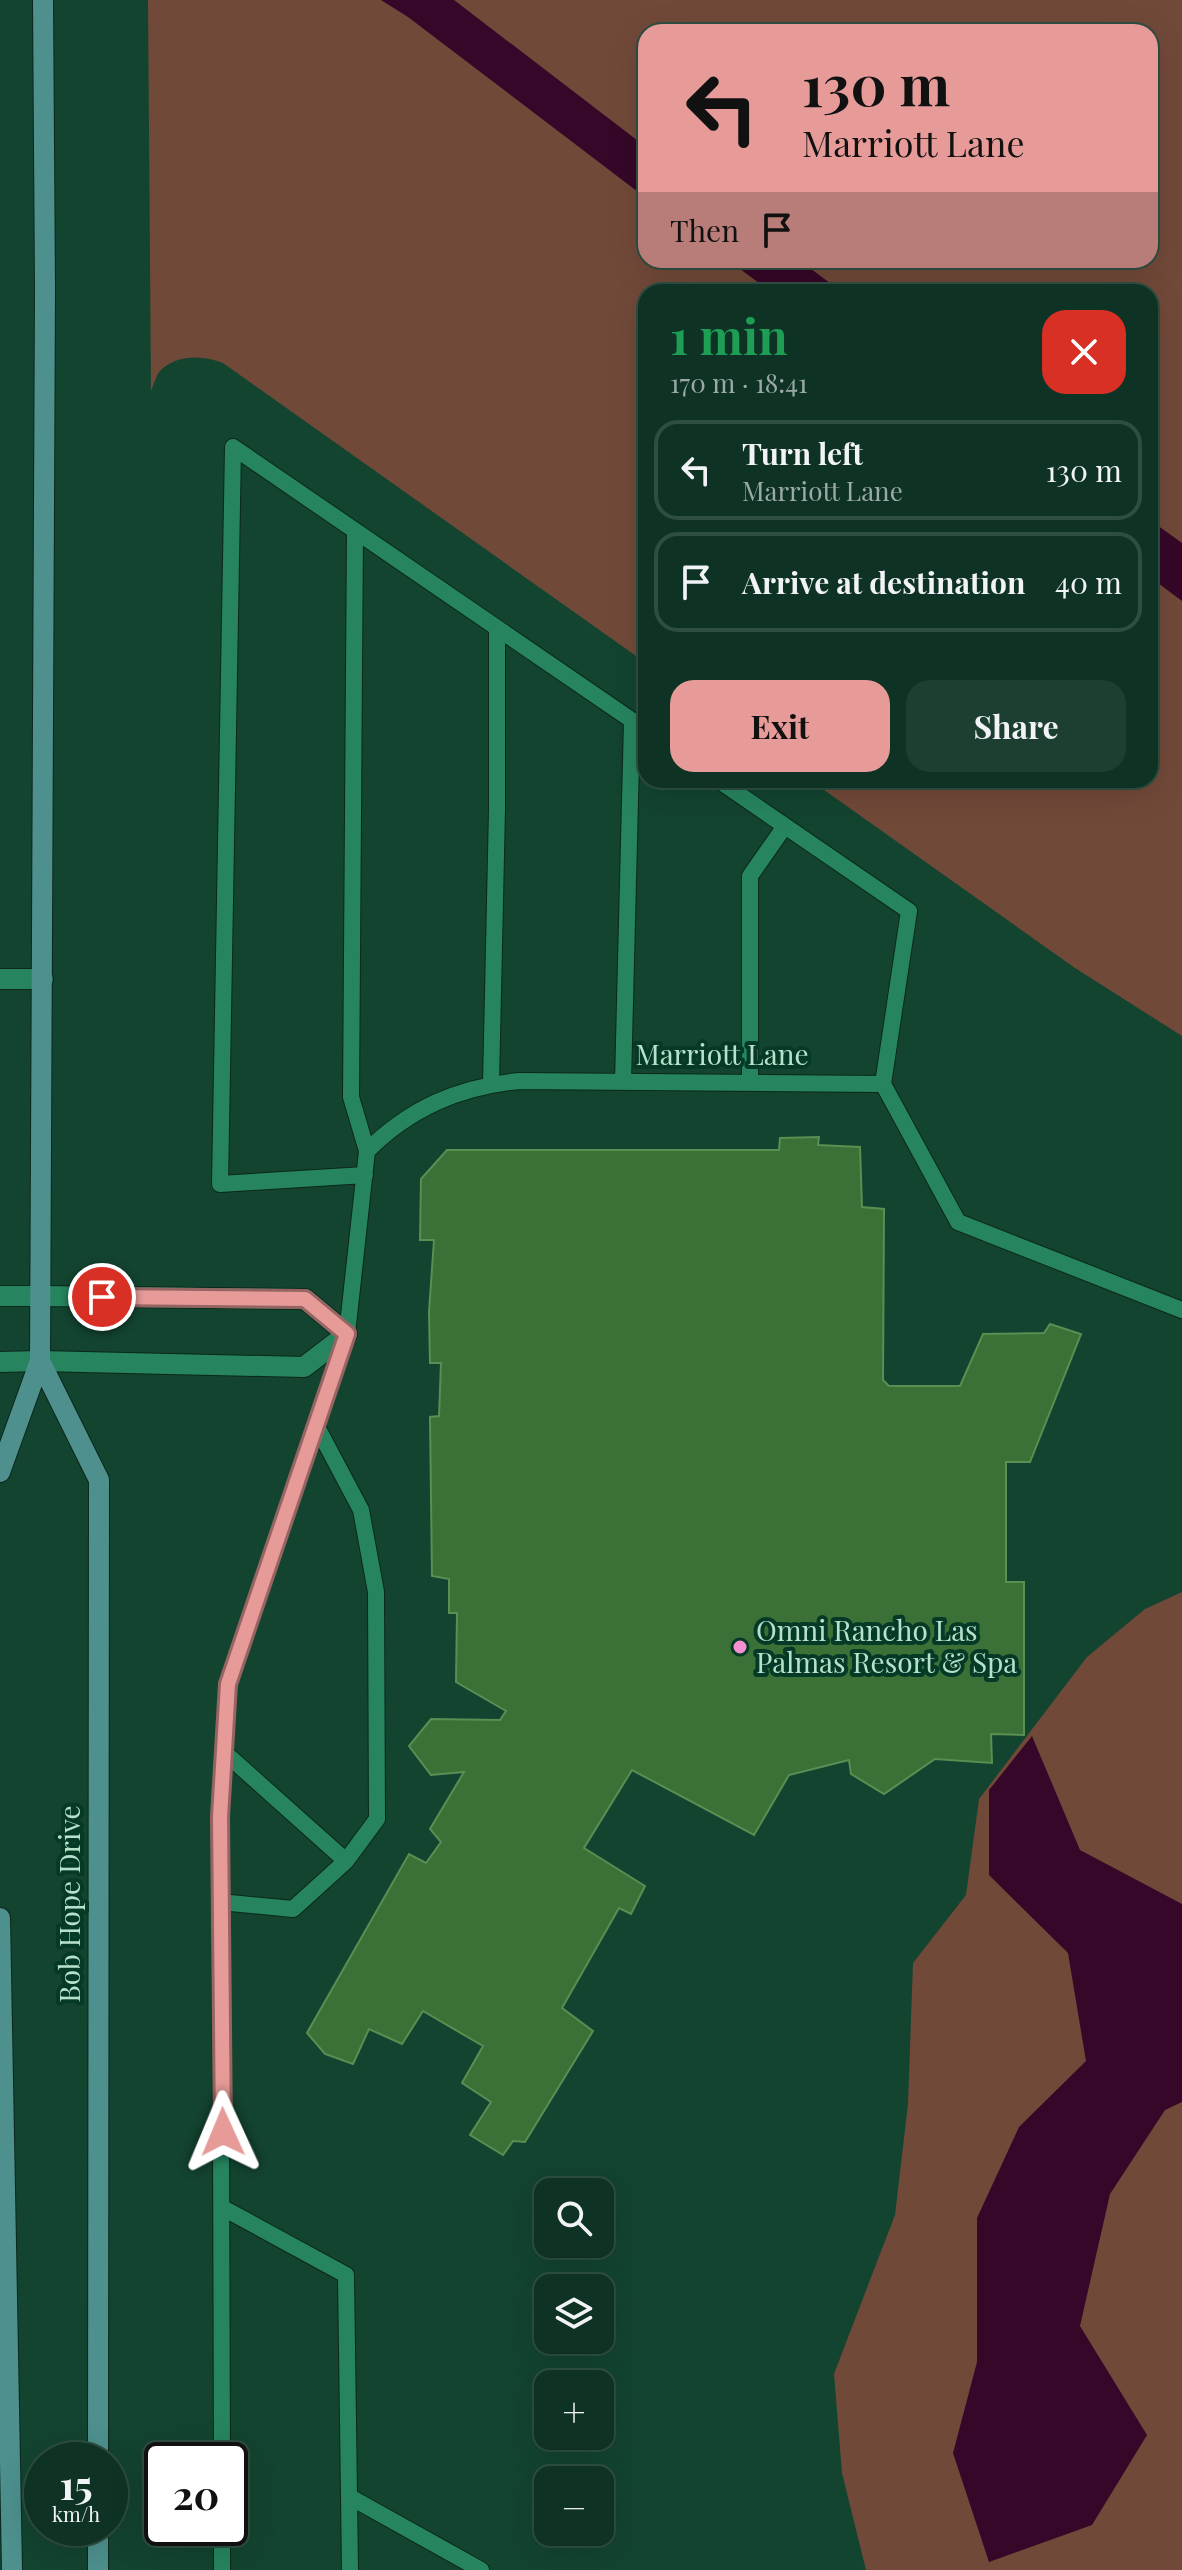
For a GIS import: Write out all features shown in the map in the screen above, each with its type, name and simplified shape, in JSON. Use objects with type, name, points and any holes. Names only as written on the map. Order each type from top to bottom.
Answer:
[{"type":"main road","name":"Bob Hope Drive","points":[[0,1472],[40,1361],[45,289],[43,0]]},
{"type":"main road","name":"Bob Hope Drive","points":[[40,1361],[99,1480],[98,2442]]},
{"type":"main road","points":[[0,1918],[12,2570]]},
{"type":"main road","points":[[98,2546],[98,2570]]},
{"type":"street","points":[[0,979],[43,979]]},
{"type":"street","points":[[0,1296],[305,1299],[347,1334],[304,1367],[0,1362]]},
{"type":"lane","points":[[365,1175],[220,1184],[233,447],[638,725]]},
{"type":"lane","points":[[222,2442],[220,1902],[228,1684],[347,1334],[367,1151],[351,1097],[355,531]]},
{"type":"lane","points":[[491,1084],[497,629]]},
{"type":"lane","points":[[623,1082],[638,748]]},
{"type":"lane","points":[[730,788],[909,911],[883,1084],[958,1222],[1182,1310]]},
{"type":"lane","points":[[750,1083],[750,876],[785,826]]},
{"type":"lane","name":"Marriott Lane","points":[[367,1151],[404,1119],[438,1099],[491,1084],[519,1081],[883,1084]]},
{"type":"lane","points":[[220,1902],[293,1909],[346,1861],[377,1819],[376,1592],[361,1510],[317,1427]]},
{"type":"lane","points":[[224,1752],[346,1861]]},
{"type":"lane","points":[[223,2208],[346,2275],[350,2570]]},
{"type":"lane","points":[[350,2497],[481,2570]]},
{"type":"lane","points":[[222,2546],[222,2570]]},
{"type":"shaded area","points":[[148,0],[1182,0],[1182,1036],[1075,968],[821,788],[1158,788],[1158,284],[638,284],[638,657],[223,363],[207,358],[181,359],[159,372],[151,391]]},
{"type":"shaded area","points":[[381,0],[454,0],[638,141],[638,192],[408,17]]},
{"type":"shaded area","points":[[739,268],[810,268],[831,284],[760,284]]},
{"type":"shaded area","points":[[1158,526],[1182,543],[1182,601],[1158,583]]},
{"type":"shaded area","points":[[1182,1592],[1182,2570],[866,2570],[842,2473],[834,2374],[895,2215],[908,2104],[913,1963],[966,1895],[979,1799],[1087,1657],[1145,1609]]},
{"type":"shaded area","points":[[1032,1736],[1080,1850],[1182,1904],[1182,2102],[1165,2110],[1110,2194],[1080,2326],[1147,2435],[1092,2525],[989,2562],[953,2453],[977,2362],[977,2218],[1019,2127],[1086,2061],[1068,1953],[989,1875],[989,1790]]},
{"type":"building","name":"Omni Rancho Las Palmas Resort & Spa","points":[[819,1137],[818,1145],[860,1147],[862,1207],[884,1209],[883,1380],[889,1386],[960,1386],[983,1334],[1044,1333],[1050,1324],[1081,1334],[1030,1462],[1006,1462],[1006,1582],[1024,1582],[1024,1735],[991,1734],[992,1763],[935,1759],[884,1794],[851,1774],[849,1760],[789,1775],[754,1835],[632,1770],[584,1848],[645,1886],[631,1914],[619,1908],[562,2008],[593,2031],[525,2142],[513,2141],[503,2155],[470,2135],[491,2102],[462,2083],[483,2046],[423,2011],[402,2044],[369,2029],[353,2064],[325,2054],[307,2033],[409,1854],[426,1863],[441,1842],[430,1829],[464,1772],[431,1775],[409,1746],[431,1719],[500,1720],[506,1711],[456,1682],[457,1613],[449,1613],[449,1579],[432,1576],[430,1417],[439,1416],[441,1363],[430,1363],[429,1312],[434,1240],[420,1240],[421,1179],[447,1150],[779,1150],[780,1138]]},
{"type":"place","name":"Omni Rancho Las Palmas Resort & Spa","points":[[740,1647]]},
{"type":"route","points":[[102,1297],[305,1299],[347,1334],[228,1684],[220,1817],[223,2132]]}]
